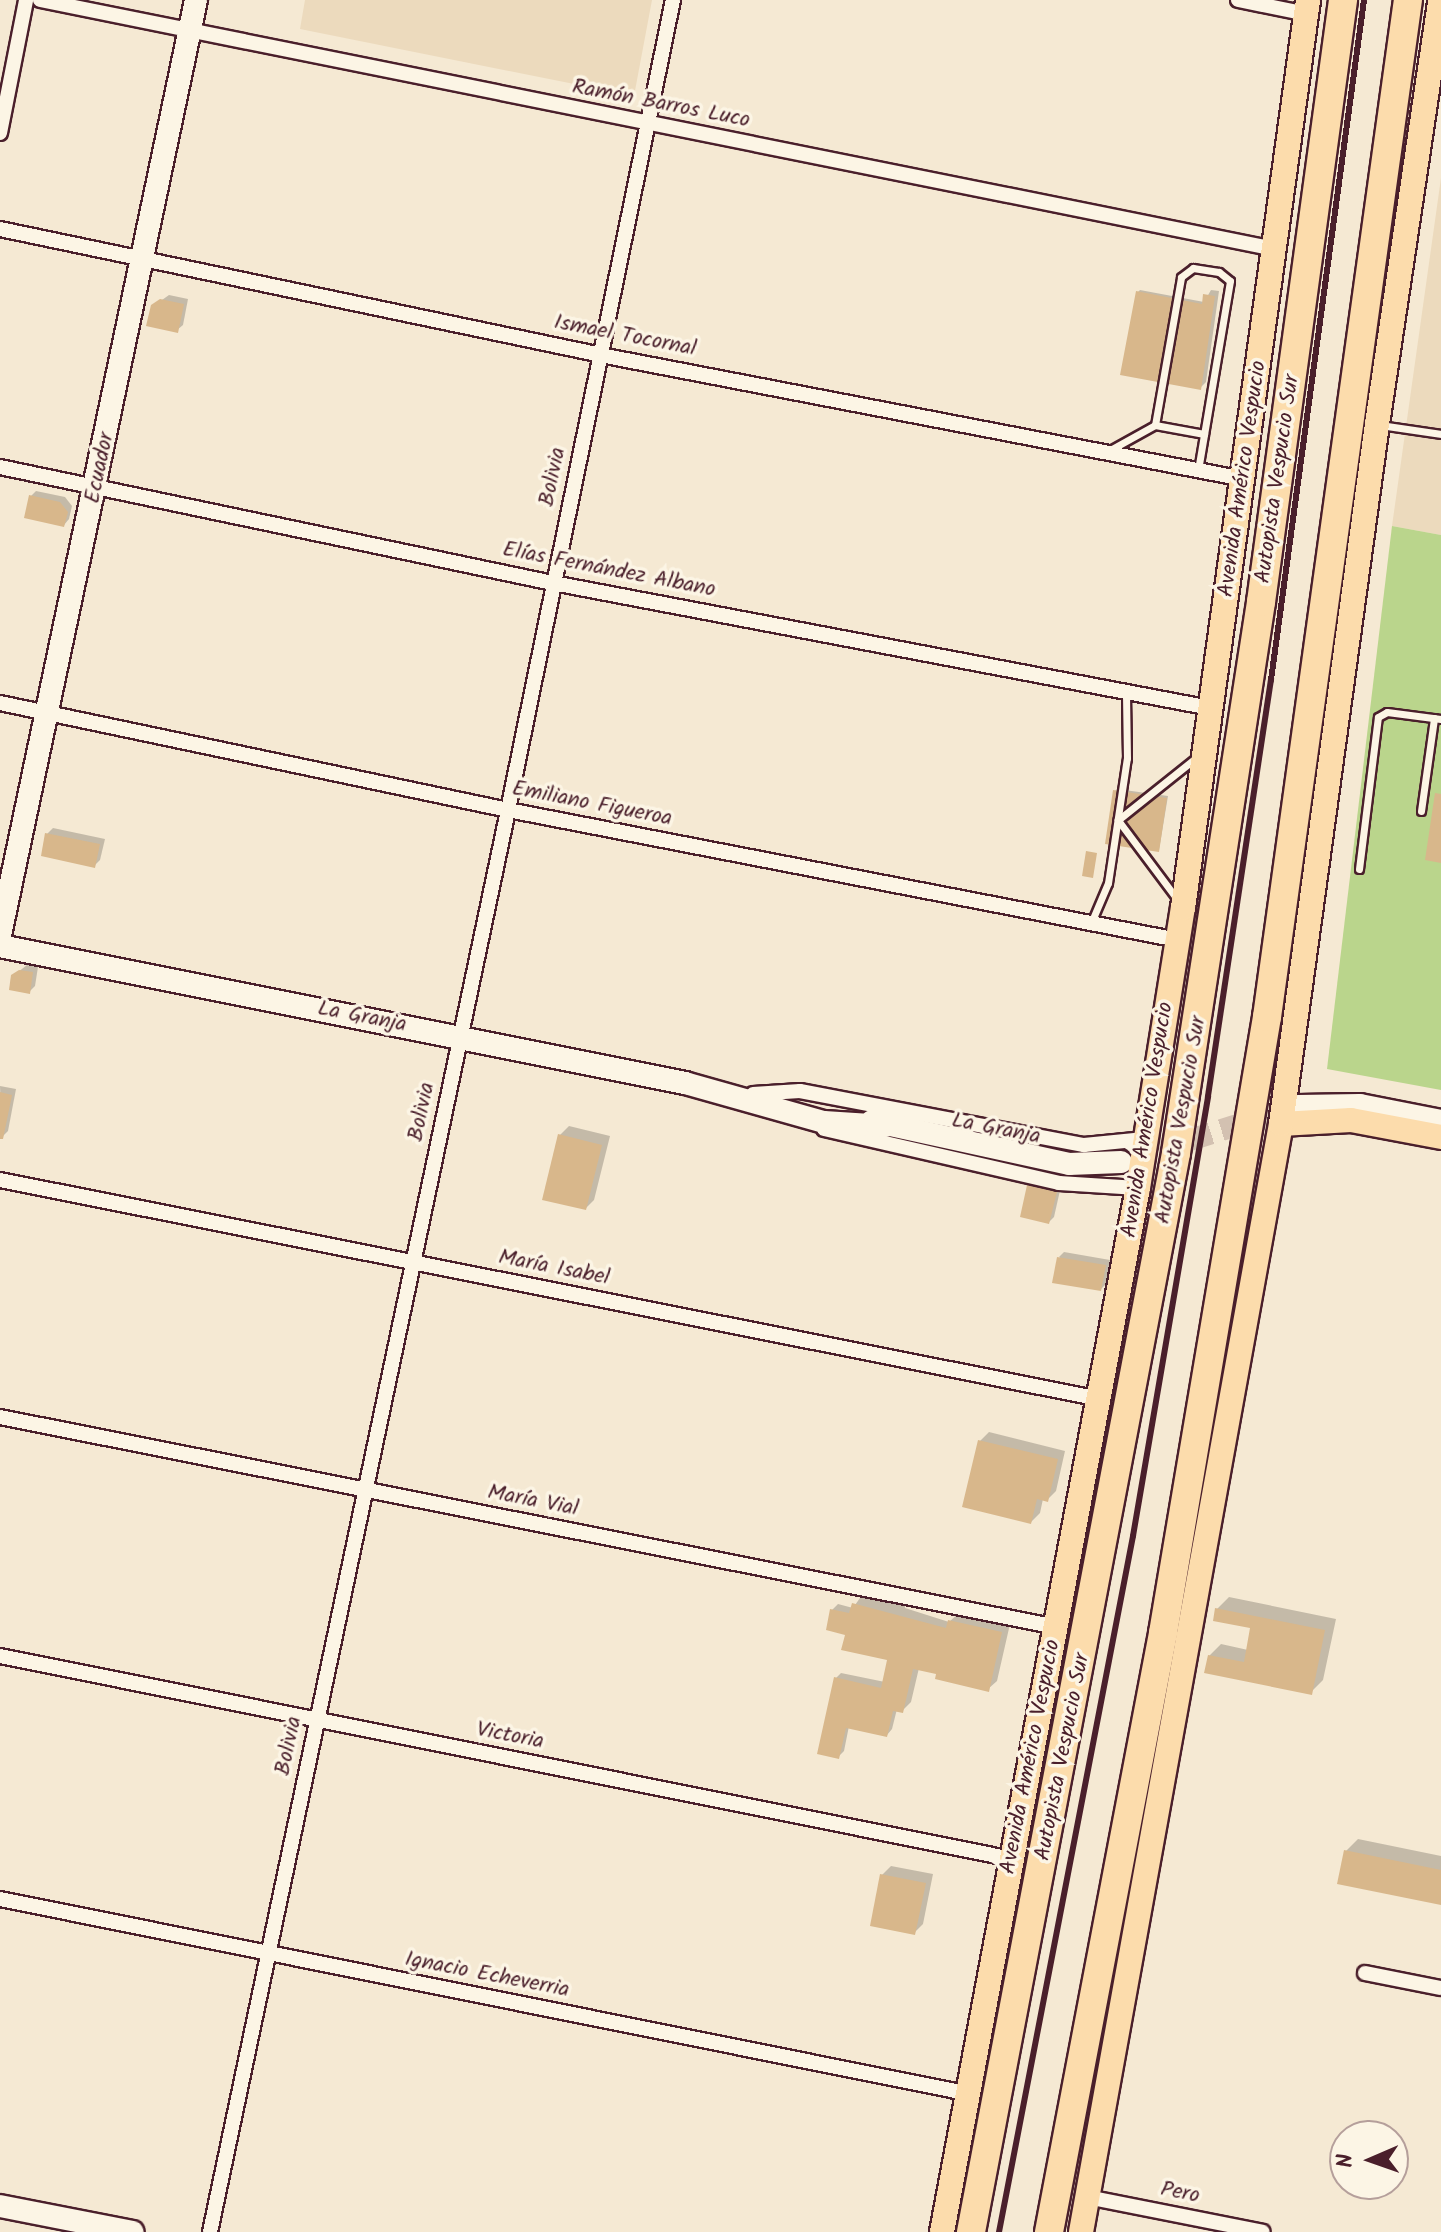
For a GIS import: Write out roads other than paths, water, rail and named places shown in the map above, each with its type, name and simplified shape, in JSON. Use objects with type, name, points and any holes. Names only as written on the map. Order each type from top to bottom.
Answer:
[{"type":"highway","name":"Autopista Vespucio Sur","points":[[971,2232],[1181,1123],[1261,602],[1343,0]]},
{"type":"highway","points":[[1049,2232],[1163,1633],[1267,1017],[1408,0]]},
{"type":"main road","name":"Ecuador","points":[[0,935],[97,486],[196,0]]},
{"type":"main road","points":[[1081,2232],[1281,1124],[1377,424],[1440,0]]},
{"type":"main road","name":"Avenida Américo Vespucio","points":[[942,2232],[1138,1188],[1183,908],[1308,7]]},
{"type":"main road","name":"La Granja","points":[[0,946],[722,1092],[824,1122],[886,1126]]},
{"type":"main road","name":"La Granja","points":[[722,1092],[753,1094],[842,1111],[886,1126],[1069,1164],[1121,1162]]},
{"type":"main road","points":[[1298,1106],[1360,1105],[1441,1121]]},
{"type":"main road","points":[[1281,1124],[1351,1120],[1441,1137]]},
{"type":"main road","points":[[0,2206],[132,2232]]},
{"type":"street","points":[[0,133],[26,0]]},
{"type":"street","name":"Ramón Barros Luco","points":[[40,0],[1275,249]]},
{"type":"street","name":"Bolivia","points":[[210,2232],[508,810],[673,0]]},
{"type":"street","points":[[1238,0],[1308,7]]},
{"type":"street","name":"Ismael Tocornal","points":[[0,229],[602,354],[1244,479]]},
{"type":"street","name":"Elías Fernández Albano","points":[[0,467],[553,583],[1211,708]]},
{"type":"street","name":"Emiliano Figueroa","points":[[0,703],[508,810],[1178,940]]},
{"type":"street","name":"La Granja","points":[[753,1094],[800,1091],[1084,1145],[1145,1139]]},
{"type":"street","name":"La Granja","points":[[779,1111],[849,1136],[1059,1183],[1138,1188]]},
{"type":"street","name":"María Isabel","points":[[0,1180],[1100,1399]]},
{"type":"street","name":"María Vial","points":[[0,1417],[1057,1627]]},
{"type":"street","name":"Victoria","points":[[0,1656],[1012,1859]]},
{"type":"street","name":"Ignacio Echeverria","points":[[0,1899],[966,2093]]},
{"type":"street","points":[[1365,1973],[1441,1988]]},
{"type":"street","name":"Pero","points":[[1087,2197],[1263,2232]]},
{"type":"lane","points":[[1155,425],[1181,277],[1193,268],[1219,272],[1230,281],[1198,470]]},
{"type":"lane","points":[[1377,424],[1441,434]]},
{"type":"lane","points":[[1107,452],[1155,425],[1204,434]]},
{"type":"lane","points":[[1091,923],[1108,883],[1118,820],[1127,758],[1126,693]]},
{"type":"lane","points":[[1359,869],[1378,717],[1387,712],[1438,718],[1421,811]]},
{"type":"lane","points":[[1118,820],[1205,751]]},
{"type":"lane","points":[[1118,820],[1183,908]]},
{"type":"tunnel","points":[[1127,1160],[1297,1106]]},
{"type":"railway","points":[[999,2232],[1133,1536],[1208,1096],[1271,680],[1364,0]]}]
